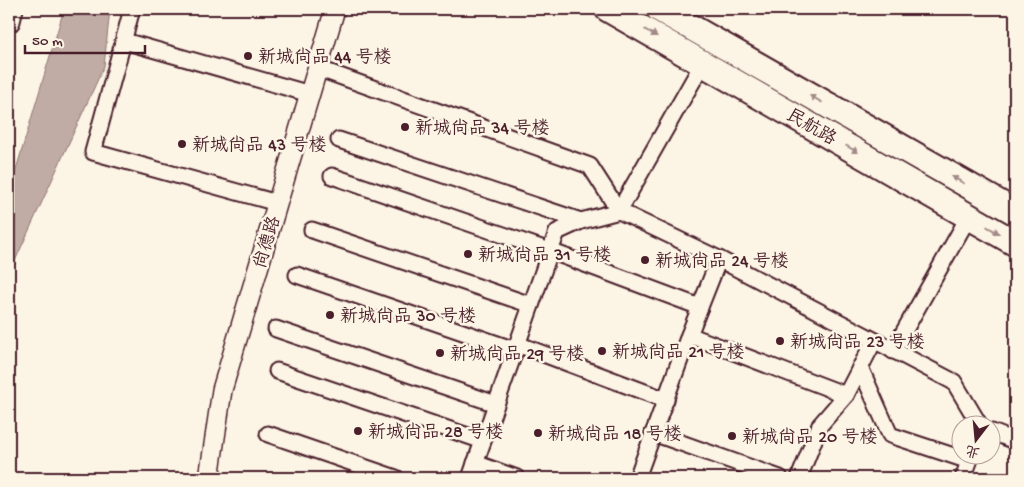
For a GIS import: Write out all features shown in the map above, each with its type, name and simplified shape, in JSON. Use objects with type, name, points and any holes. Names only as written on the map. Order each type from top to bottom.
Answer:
[{"type":"highway","name":"民航路","points":[[608,9],[1015,243]]},
{"type":"highway","name":"民航路","points":[[659,9],[1015,212]]},
{"type":"main road","points":[[9,21],[12,9]]},
{"type":"street","points":[[132,9],[94,152],[277,203]]},
{"type":"street","name":"尚德路","points":[[209,478],[222,390],[335,9]]},
{"type":"street","points":[[124,41],[310,94]]},
{"type":"street","points":[[470,478],[557,232],[581,221],[619,211],[703,63]]},
{"type":"street","points":[[317,68],[590,166],[619,211],[719,259],[954,382],[973,414]]},
{"type":"street","points":[[339,140],[581,221]]},
{"type":"street","points":[[332,176],[550,251],[700,307]]},
{"type":"street","points":[[893,351],[969,216]]},
{"type":"street","points":[[312,230],[531,305]]},
{"type":"street","points":[[637,478],[719,259]]},
{"type":"street","points":[[297,275],[516,347],[666,400]]},
{"type":"street","points":[[276,329],[496,404]]},
{"type":"street","points":[[689,335],[846,394]]},
{"type":"street","points":[[799,478],[820,425],[846,394],[874,341]]},
{"type":"street","points":[[860,367],[890,435],[952,453]]},
{"type":"street","points":[[277,371],[483,441]]},
{"type":"street","points":[[653,433],[780,478]]},
{"type":"street","points":[[268,434],[396,478]]},
{"type":"street","points":[[1002,436],[1015,441]]},
{"type":"street","points":[[475,463],[517,478]]},
{"type":"street","points":[[963,478],[968,464]]},
{"type":"shaded area","points":[[64,9],[110,9],[104,66],[15,261],[9,291],[9,193]]},
{"type":"place","name":"新城尚品 44 号楼","points":[[248,56]]},
{"type":"place","name":"新城尚品 34 号楼","points":[[405,127]]},
{"type":"place","name":"新城尚品 43 号楼","points":[[182,144]]},
{"type":"place","name":"新城尚品 31 号楼","points":[[468,254]]},
{"type":"place","name":"新城尚品 24 号楼","points":[[645,260]]},
{"type":"place","name":"新城尚品 30 号楼","points":[[330,315]]},
{"type":"place","name":"新城尚品 23 号楼","points":[[780,341]]},
{"type":"place","name":"新城尚品 21 号楼","points":[[602,351]]},
{"type":"place","name":"新城尚品 29 号楼","points":[[440,353]]},
{"type":"place","name":"新城尚品 28 号楼","points":[[358,431]]},
{"type":"place","name":"新城尚品 18 号楼","points":[[538,433]]},
{"type":"place","name":"新城尚品 20 号楼","points":[[732,436]]}]
